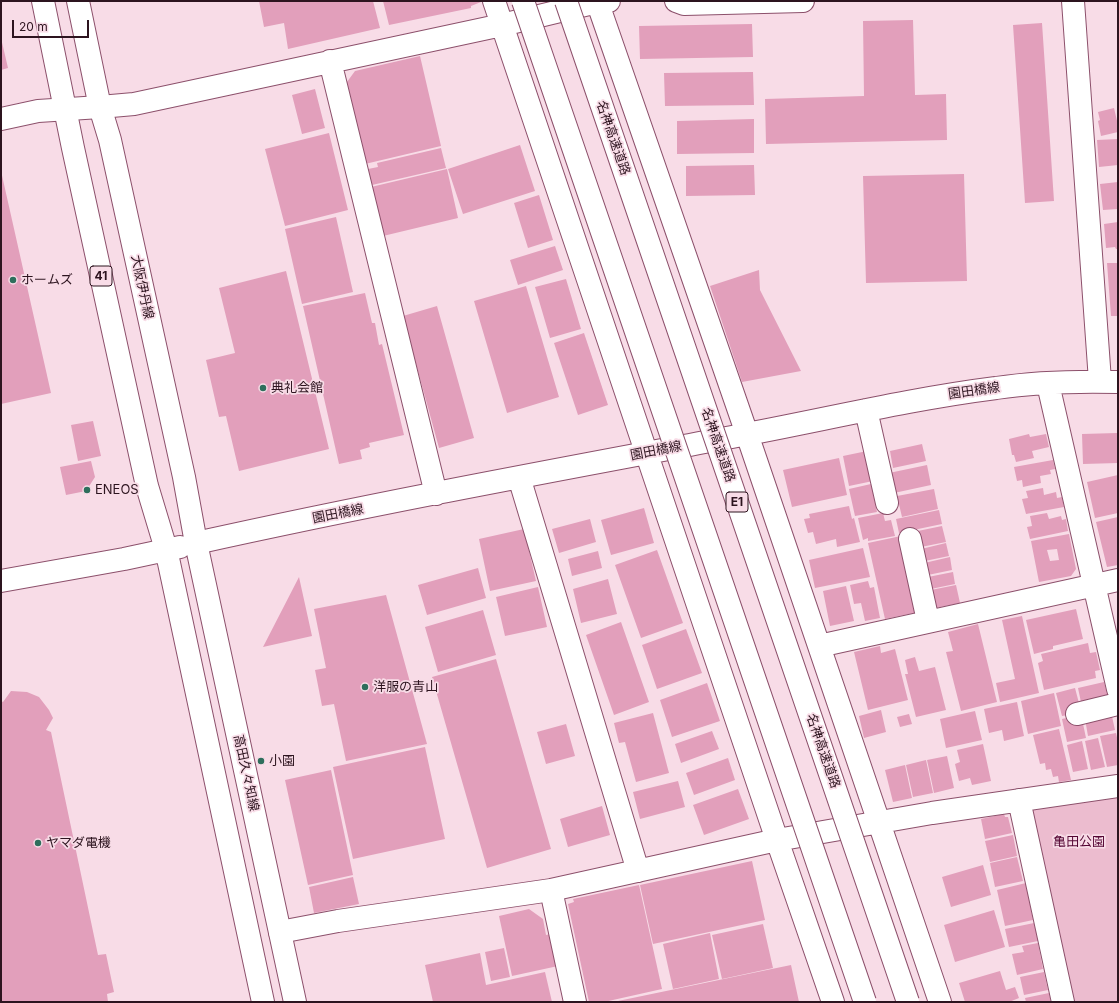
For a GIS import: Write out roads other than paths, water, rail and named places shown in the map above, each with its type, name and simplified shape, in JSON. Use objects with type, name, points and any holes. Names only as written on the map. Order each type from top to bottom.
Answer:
[{"type":"main road","name":"41","points":[[43,1],[147,486],[166,549]]},
{"type":"main road","name":"大阪伊丹線","points":[[78,1],[100,107],[110,140],[184,477],[196,543]]},
{"type":"main road","points":[[494,1],[833,1002]]},
{"type":"main road","points":[[523,1],[865,1002]]},
{"type":"main road","name":"名神高速道路","points":[[566,1],[908,1002]]},
{"type":"main road","points":[[1,119],[38,111],[134,104],[502,25],[597,1],[609,1]]},
{"type":"main road","points":[[597,1],[747,434],[940,1002]]},
{"type":"main road","points":[[676,1],[684,4],[803,1]]},
{"type":"main road","points":[[1073,1],[1109,381]]},
{"type":"main road","points":[[330,62],[436,494]]},
{"type":"main road","name":"園田橋線","points":[[196,543],[519,477],[954,394],[998,387],[1109,381]]},
{"type":"main road","points":[[1048,384],[1118,689]]},
{"type":"main road","points":[[866,410],[887,503]]},
{"type":"main road","points":[[519,477],[638,871]]},
{"type":"main road","points":[[910,539],[928,622]]},
{"type":"main road","points":[[1,581],[124,559],[196,543]]},
{"type":"main road","name":"高田久々知線","points":[[196,543],[295,1002]]},
{"type":"main road","points":[[166,549],[264,1002]]},
{"type":"main road","points":[[819,646],[1118,580]]},
{"type":"main road","points":[[1077,714],[1118,704]]},
{"type":"main road","points":[[280,932],[338,921],[551,890],[777,840],[879,822],[1118,786]]},
{"type":"main road","points":[[1019,800],[1063,1002]]},
{"type":"main road","points":[[551,890],[575,1002]]},
{"type":"place","name":"ホームズ","points":[[13,280]]},
{"type":"place","name":"典礼会館","points":[[263,388]]},
{"type":"place","name":"ENEOS","points":[[87,490]]},
{"type":"place","name":"洋服の青山","points":[[365,687]]},
{"type":"place","name":"小園","points":[[261,761]]},
{"type":"place","name":"ヤマダ電機","points":[[38,843]]},
{"type":"park label","name":"亀田公園","points":[[1079,842]]}]
